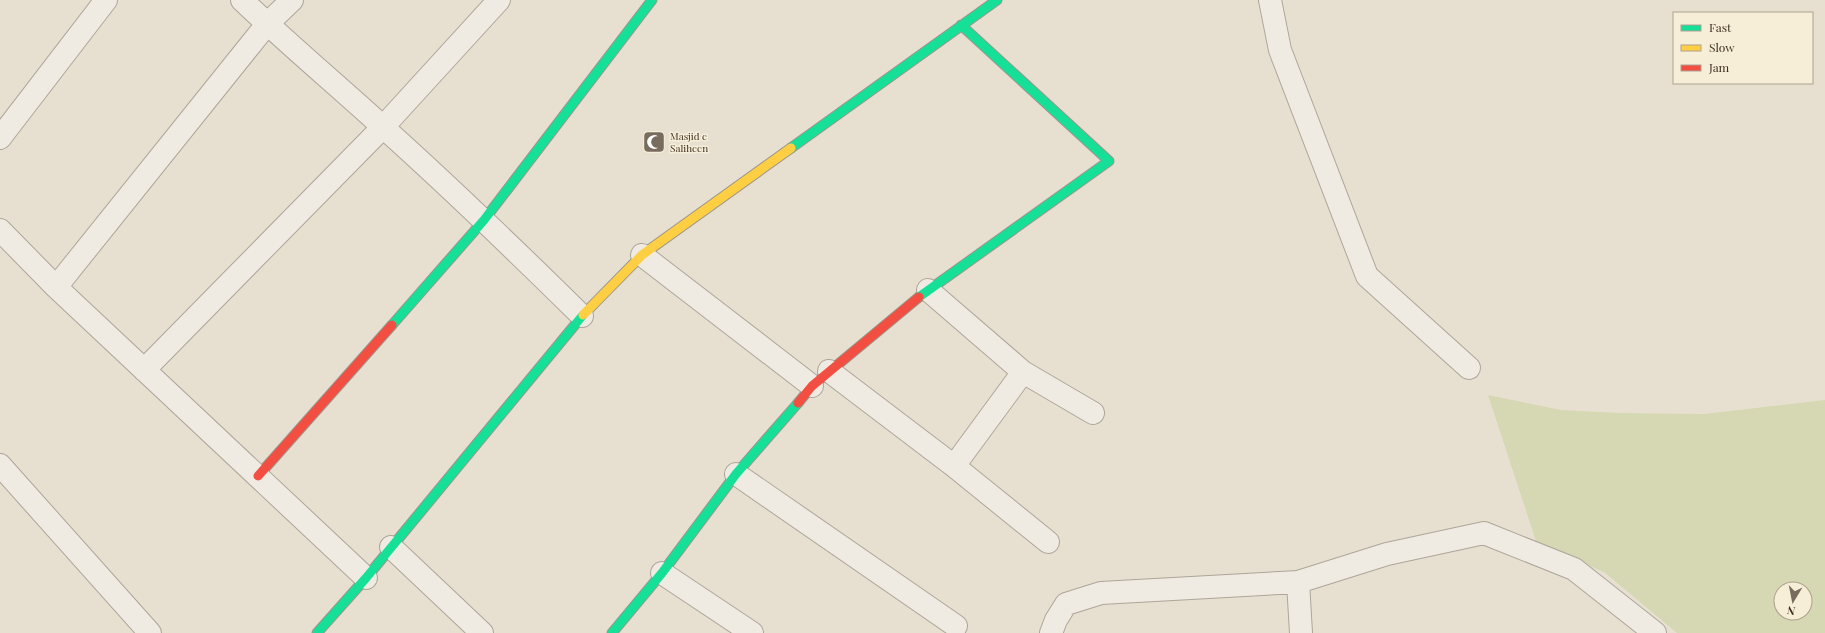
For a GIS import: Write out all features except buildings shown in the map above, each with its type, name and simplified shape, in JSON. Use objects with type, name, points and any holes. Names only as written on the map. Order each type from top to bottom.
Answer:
[{"type":"street","points":[[0,138],[106,0]]},
{"type":"street","points":[[242,0],[267,24],[383,126],[484,220],[582,316]]},
{"type":"street","points":[[56,288],[267,24],[292,0]]},
{"type":"street","points":[[144,370],[383,126],[499,0]]},
{"type":"street","points":[[258,476],[484,220],[652,0]]},
{"type":"street","points":[[317,633],[392,547],[582,316],[642,254],[997,0]]},
{"type":"street","points":[[1270,0],[1280,50],[1367,276],[1469,368]]},
{"type":"street","points":[[612,633],[662,573],[736,474],[812,386],[928,290],[1109,161],[961,25]]},
{"type":"street","points":[[0,230],[56,288],[366,578]]},
{"type":"street","points":[[642,254],[812,386]]},
{"type":"street","points":[[928,290],[1024,372],[1093,413]]},
{"type":"street","points":[[829,371],[954,466],[1048,542]]},
{"type":"street","points":[[954,466],[1024,372]]},
{"type":"street","points":[[0,465],[150,633]]},
{"type":"street","points":[[736,474],[956,626]]},
{"type":"street","points":[[1051,633],[1056,620],[1066,604],[1101,593],[1298,582],[1387,554],[1484,533],[1574,569],[1655,633]]},
{"type":"street","points":[[392,547],[482,633]]},
{"type":"street","points":[[662,573],[752,633]]},
{"type":"street","points":[[1298,582],[1301,633]]},
{"type":"green space","points":[[1488,395],[1561,410],[1619,413],[1704,414],[1825,400],[1825,633],[1677,633],[1604,572],[1537,544]]},
{"type":"traffic: fast","points":[[392,325],[484,220],[652,0]]},
{"type":"traffic: fast","points":[[791,148],[997,0]]},
{"type":"traffic: fast","points":[[919,297],[1109,161],[961,25]]},
{"type":"traffic: fast","points":[[317,633],[366,578],[583,315]]},
{"type":"traffic: fast","points":[[612,633],[662,573],[736,474],[798,403]]},
{"type":"traffic: slow","points":[[583,315],[642,255],[791,148]]},
{"type":"traffic: jam","points":[[798,403],[812,386],[919,297]]},
{"type":"traffic: jam","points":[[258,476],[392,325]]},
{"type":"place","name":"Masjid e Saliheen","points":[[654,142]]}]
